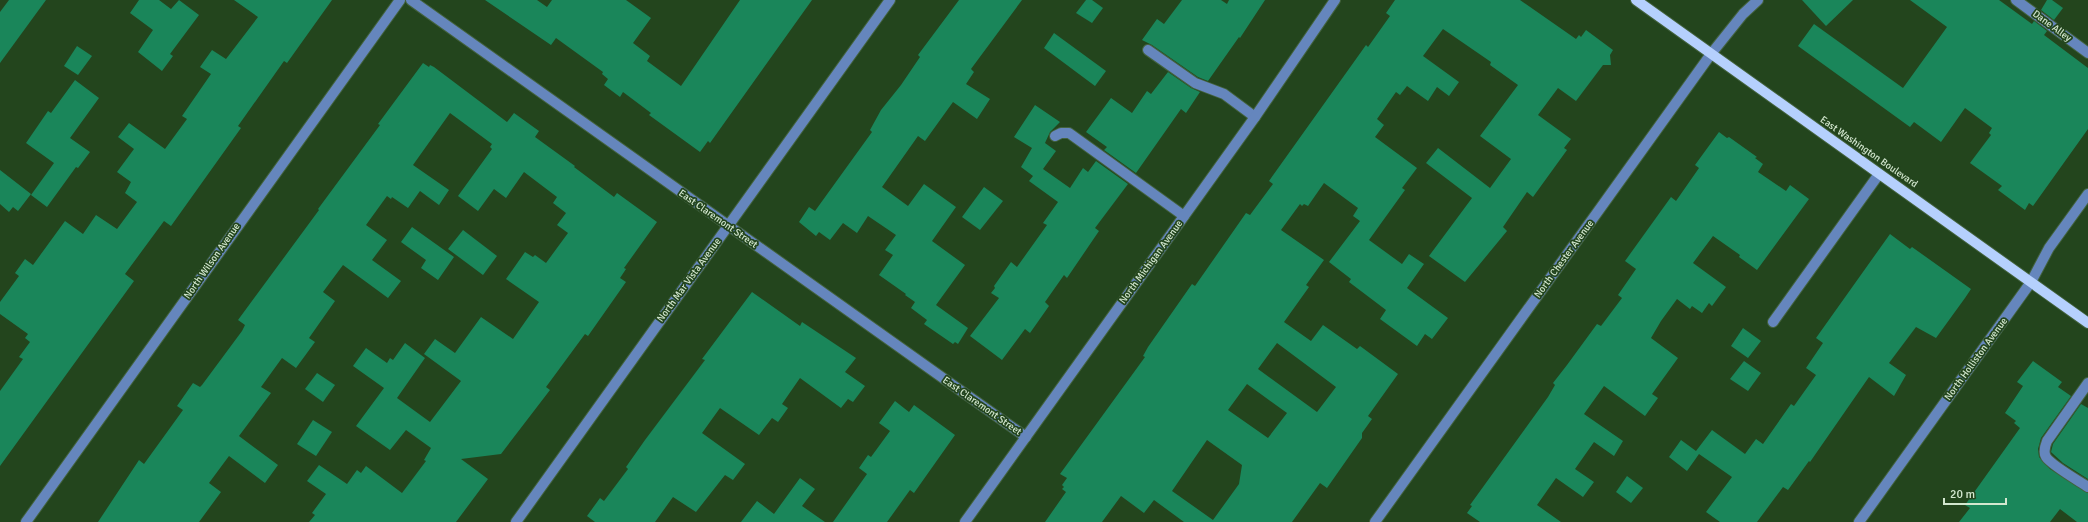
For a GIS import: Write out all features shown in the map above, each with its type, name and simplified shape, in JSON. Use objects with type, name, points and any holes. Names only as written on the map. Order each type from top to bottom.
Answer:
[{"type":"main road","name":"East Washington Boulevard","points":[[1636,0],[2088,322]]},
{"type":"street","name":"North Wilson Avenue","points":[[26,522],[400,0]]},
{"type":"street","name":"East Claremont Street","points":[[411,0],[1026,437]]},
{"type":"street","name":"North Mar Vista Avenue","points":[[516,522],[890,0]]},
{"type":"street","name":"North Michigan Avenue","points":[[965,522],[1184,216],[1335,0]]},
{"type":"street","name":"North Chester Avenue","points":[[1376,522],[1711,54],[1743,14],[1758,0]]},
{"type":"street","name":"Dane Alley","points":[[2016,0],[2088,53]]},
{"type":"street","points":[[1148,50],[1195,83],[1224,94],[1254,117]]},
{"type":"street","points":[[1055,136],[1060,132],[1069,133],[1184,216]]},
{"type":"street","points":[[1774,322],[1879,174]]},
{"type":"street","name":"North Holliston Avenue","points":[[1859,522],[2031,282],[2049,248],[2088,194]]},
{"type":"street","points":[[2088,383],[2047,441],[2044,449],[2046,457],[2088,487]]},
{"type":"building","points":[[9,0],[46,0],[0,63],[0,12]]},
{"type":"building","points":[[139,0],[159,0],[171,9],[179,0],[199,15],[170,54],[173,56],[162,71],[138,52],[153,30],[130,13]]},
{"type":"building","points":[[234,0],[332,0],[287,63],[284,61],[238,126],[241,128],[171,226],[164,221],[125,274],[134,281],[0,466],[0,391],[23,359],[19,357],[30,342],[25,338],[28,334],[0,314],[0,302],[19,276],[15,273],[25,259],[33,265],[65,221],[83,234],[96,215],[117,229],[137,202],[125,193],[131,182],[117,172],[134,149],[118,137],[129,123],[165,149],[187,119],[182,116],[211,74],[200,67],[212,50],[226,59],[258,17]]},
{"type":"building","points":[[485,0],[537,0],[547,7],[552,0],[626,0],[651,18],[633,43],[650,56],[647,61],[681,86],[740,0],[812,0],[710,143],[708,141],[700,152],[649,115],[651,113],[623,92],[620,97],[604,85],[608,79],[602,74],[603,72],[556,38],[551,45]]},
{"type":"building","points":[[959,0],[1022,0],[971,69],[974,72],[966,84],[990,99],[977,119],[953,102],[925,141],[918,136],[882,187],[908,206],[924,184],[956,207],[932,241],[965,265],[936,305],[968,328],[958,344],[955,342],[953,344],[924,324],[927,320],[911,308],[915,302],[879,275],[893,255],[885,250],[896,235],[868,216],[857,233],[843,223],[830,240],[819,232],[816,236],[799,222],[809,207],[815,211],[872,132],[870,130],[881,110],[901,85],[920,57],[918,55]]},
{"type":"building","points":[[1086,0],[1092,0],[1103,8],[1092,23],[1076,13]]},
{"type":"building","points":[[1182,0],[1221,0],[1227,4],[1229,0],[1265,0],[1240,38],[1239,37],[1208,81],[1198,77],[1152,45],[1142,40],[1157,19],[1164,24]]},
{"type":"building","points":[[1395,0],[1520,0],[1576,39],[1579,35],[1581,37],[1586,30],[1613,50],[1610,55],[1611,65],[1603,65],[1576,101],[1558,88],[1538,115],[1571,139],[1564,148],[1567,150],[1533,197],[1527,192],[1503,227],[1507,231],[1465,282],[1429,256],[1472,198],[1426,163],[1438,148],[1490,188],[1511,159],[1480,136],[1518,85],[1490,65],[1491,62],[1443,29],[1423,56],[1459,82],[1449,96],[1437,87],[1428,101],[1407,86],[1400,95],[1396,92],[1377,119],[1384,125],[1375,137],[1417,168],[1402,188],[1405,190],[1369,240],[1402,264],[1409,254],[1424,264],[1407,288],[1448,318],[1432,339],[1425,334],[1417,346],[1380,319],[1386,310],[1349,282],[1351,279],[1329,262],[1360,221],[1353,216],[1358,208],[1324,183],[1308,206],[1304,204],[1302,206],[1300,204],[1281,230],[1324,260],[1306,285],[1309,287],[1284,322],[1311,341],[1323,325],[1357,349],[1360,346],[1398,374],[1368,416],[1372,419],[1362,433],[1362,438],[1327,488],[1320,483],[1292,522],[1184,522],[1154,500],[1144,513],[1121,496],[1102,522],[1045,522],[1066,492],[1062,489],[1064,487],[1062,485],[1067,478],[1060,474],[1145,357],[1143,356],[1148,347],[1192,284],[1195,286],[1246,213],[1250,215],[1273,184],[1269,181],[1366,45],[1368,47],[1390,16],[1386,13]],"holes":[[[1277,343],[1336,387],[1317,412],[1258,369]],[[1247,384],[1287,413],[1268,438],[1228,410]],[[1207,440],[1242,465],[1239,484],[1213,520],[1172,491]]]},
{"type":"building","points":[[1802,0],[1853,0],[1826,26]]},
{"type":"building","points":[[1910,0],[1999,0],[2032,24],[2034,21],[2047,31],[2044,35],[2088,68],[2088,129],[2033,206],[2029,203],[2025,210],[1998,190],[2002,186],[1970,163],[1991,135],[1989,133],[1992,128],[1965,108],[1941,142],[1914,122],[1910,127],[1798,46],[1814,24],[1903,88],[1947,27]]},
{"type":"building","points":[[2047,0],[2052,0],[2063,8],[2054,20],[2041,10]]},
{"type":"building","points":[[1054,33],[1106,71],[1095,86],[1044,48]]},
{"type":"building","points":[[77,46],[92,56],[78,75],[64,66]]},
{"type":"building","points":[[423,63],[429,67],[430,65],[434,67],[507,122],[514,113],[539,131],[535,137],[575,166],[574,167],[614,197],[617,193],[657,222],[624,268],[626,269],[620,278],[626,282],[588,336],[585,334],[546,387],[550,390],[501,454],[461,459],[488,479],[456,522],[309,522],[315,515],[312,513],[326,494],[307,481],[319,465],[347,484],[357,470],[361,473],[366,466],[402,493],[426,461],[424,460],[431,448],[406,430],[390,450],[356,426],[384,388],[353,366],[366,348],[387,363],[390,358],[393,360],[405,343],[425,358],[397,398],[430,422],[461,381],[424,354],[435,339],[455,353],[481,317],[513,339],[539,302],[506,279],[525,252],[533,257],[535,255],[546,263],[568,233],[557,225],[566,213],[553,203],[557,197],[524,172],[506,198],[494,189],[478,211],[458,196],[492,149],[490,147],[492,144],[450,113],[413,165],[449,190],[439,205],[420,191],[408,208],[392,197],[391,199],[387,196],[366,225],[387,240],[372,260],[401,281],[388,298],[343,265],[323,292],[335,301],[309,338],[315,342],[296,368],[282,358],[261,387],[271,393],[239,436],[278,465],[265,483],[229,456],[209,483],[221,492],[199,522],[98,522],[139,460],[144,464],[183,410],[177,406],[193,383],[200,387],[202,385],[242,331],[245,325],[238,320],[319,210],[318,209],[380,125],[378,124]]},
{"type":"building","points":[[1168,72],[1191,88],[1200,92],[1186,113],[1181,109],[1136,173],[1104,150],[1107,147],[1086,132],[1111,98],[1132,113],[1147,91],[1151,94]]},
{"type":"building","points":[[75,80],[99,98],[70,138],[90,152],[78,168],[76,167],[47,207],[31,195],[54,163],[26,143],[48,111],[51,113]]},
{"type":"building","points":[[1035,105],[1060,122],[1050,132],[1045,143],[1056,151],[1043,169],[1070,188],[1083,168],[1088,172],[1096,161],[1128,184],[1095,228],[1099,231],[1067,278],[1064,275],[1045,302],[1049,306],[1030,333],[1025,329],[1002,360],[970,336],[999,298],[991,293],[995,288],[994,286],[1011,262],[1017,267],[1047,225],[1043,223],[1058,202],[1029,181],[1033,176],[1021,167],[1032,148],[1014,137]]},
{"type":"building","points":[[1719,132],[1727,138],[1729,137],[1757,157],[1755,158],[1763,164],[1758,172],[1786,191],[1790,185],[1809,199],[1757,270],[1739,257],[1740,255],[1713,236],[1693,263],[1726,287],[1712,306],[1709,303],[1702,313],[1692,306],[1690,309],[1677,299],[1661,321],[1651,338],[1678,358],[1652,394],[1658,398],[1645,416],[1604,386],[1584,414],[1623,441],[1614,456],[1594,442],[1575,469],[1594,482],[1583,497],[1556,478],[1537,505],[1561,522],[1480,522],[1467,513],[1472,506],[1470,505],[1548,397],[1555,385],[1553,383],[1597,324],[1601,326],[1622,298],[1618,295],[1636,269],[1625,261],[1671,197],[1676,201],[1699,168],[1695,165]]},
{"type":"building","points":[[0,170],[31,194],[18,211],[13,207],[9,212],[0,204]]},
{"type":"building","points":[[984,187],[1003,201],[980,230],[962,217]]},
{"type":"building","points":[[412,227],[454,257],[438,280],[421,268],[426,260],[401,242]]},
{"type":"building","points":[[463,230],[497,256],[483,275],[448,249]]},
{"type":"building","points":[[1890,234],[1910,249],[1912,247],[1971,289],[1936,338],[1916,327],[1889,363],[1906,375],[1894,396],[1869,377],[1810,462],[1809,461],[1788,490],[1783,487],[1757,522],[1720,522],[1706,512],[1732,477],[1699,454],[1687,471],[1669,457],[1681,440],[1696,451],[1712,430],[1745,454],[1756,439],[1763,444],[1791,404],[1794,406],[1816,375],[1806,368],[1823,343],[1816,338]]},
{"type":"building","points":[[752,292],[800,326],[802,322],[856,358],[845,372],[865,386],[853,402],[848,399],[841,408],[800,378],[782,404],[788,408],[778,422],[772,418],[759,435],[720,408],[702,433],[745,464],[733,480],[725,475],[696,512],[673,497],[655,522],[595,522],[587,516],[600,498],[604,501],[628,469],[626,467],[705,360],[702,359]]},
{"type":"building","points":[[1743,328],[1761,341],[1748,358],[1731,346]]},
{"type":"building","points":[[1744,361],[1761,373],[1748,391],[1730,379]]},
{"type":"building","points":[[2033,361],[2062,382],[2058,387],[2071,396],[2041,438],[2038,449],[2039,457],[2050,469],[2088,493],[2088,522],[2077,522],[2060,509],[2050,522],[1959,522],[1970,508],[1965,505],[2020,428],[2014,423],[2016,421],[2005,413],[2023,386],[2017,382]]},
{"type":"building","points":[[317,373],[335,385],[323,402],[305,389]]},
{"type":"building","points":[[895,401],[909,412],[914,405],[955,435],[914,493],[910,490],[887,522],[833,522],[867,474],[859,468],[868,455],[871,457],[890,431],[879,423]]},
{"type":"building","points":[[2081,404],[2088,408],[2088,479],[2063,463],[2051,452],[2053,444]]},
{"type":"building","points":[[313,420],[332,432],[316,456],[297,444]]},
{"type":"building","points":[[1627,476],[1643,488],[1631,503],[1616,492]]},
{"type":"building","points":[[800,478],[815,489],[802,506],[825,522],[741,522],[757,501],[774,514]]}]
